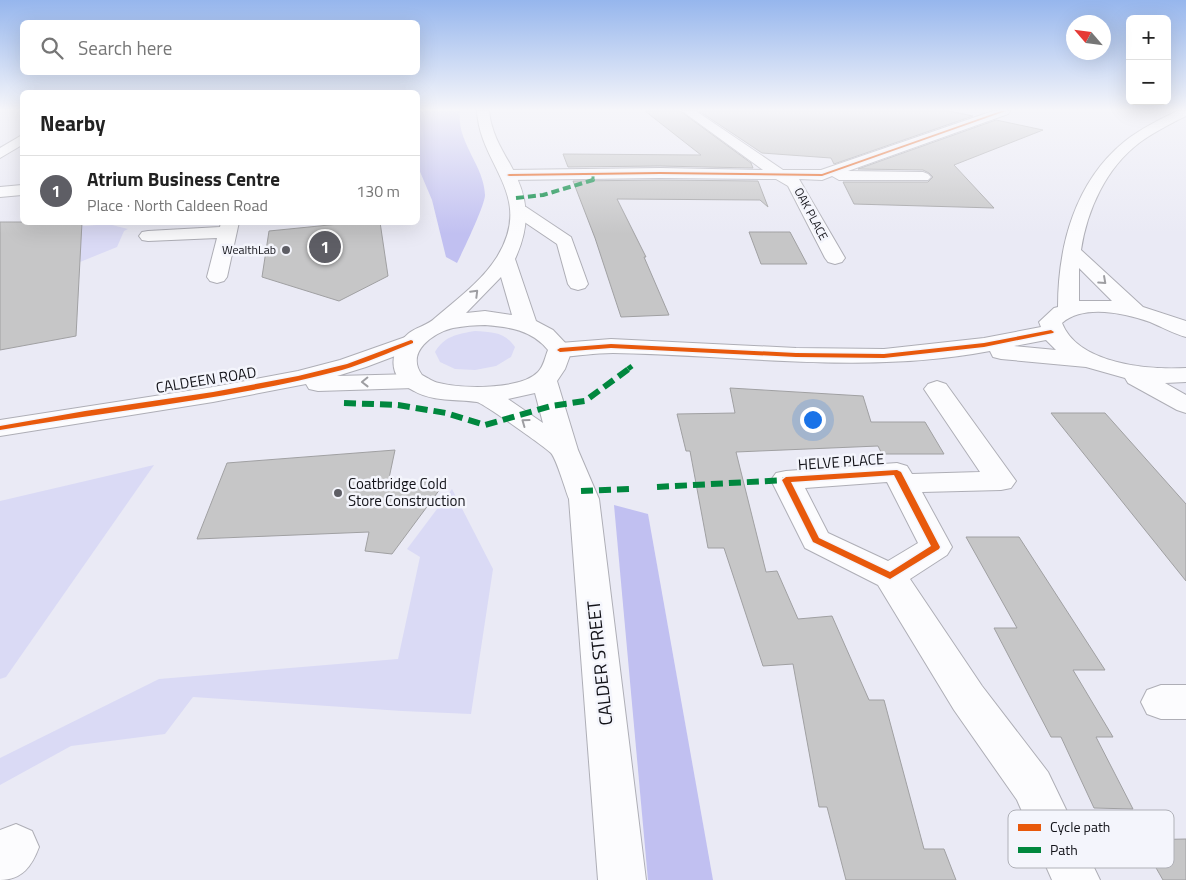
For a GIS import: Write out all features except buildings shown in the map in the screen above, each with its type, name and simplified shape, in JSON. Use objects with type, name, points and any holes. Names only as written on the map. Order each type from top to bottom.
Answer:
[{"type":"street","points":[[442,324],[466,319],[485,318],[508,319],[526,324],[554,340],[560,350],[553,371],[544,380],[512,391],[486,395],[457,394],[433,389],[414,381],[404,368],[404,355],[411,342],[442,324],[506,260],[519,230],[520,211],[509,175],[495,152]]},
{"type":"street","name":"OAK PLACE","points":[[747,152],[794,183],[835,258]]},
{"type":"street","points":[[822,175],[887,152]]},
{"type":"street","points":[[1069,309],[1068,290],[1075,232],[1088,194],[1100,176],[1122,152]]},
{"type":"street","points":[[509,175],[923,176]]},
{"type":"street","points":[[0,192],[20,190]]},
{"type":"street","points":[[520,211],[565,242],[578,284]]},
{"type":"street","points":[[148,236],[229,227],[217,277]]},
{"type":"street","points":[[1072,251],[1135,311]]},
{"type":"street","points":[[506,260],[526,324]]},
{"type":"street","points":[[1186,330],[1159,318],[1135,311],[1088,306],[1069,309],[1056,314],[1050,322],[1050,332],[1060,343],[1076,354],[1098,363],[1152,376],[1186,375]]},
{"type":"street","points":[[560,350],[612,346],[796,356],[884,356],[932,352],[1024,338],[1050,332]]},
{"type":"street","name":"CALDEEN ROAD","points":[[0,428],[66,415],[264,385],[341,367],[411,342]]},
{"type":"street","points":[[932,352],[994,352],[1043,355],[1098,363]]},
{"type":"street","points":[[1125,371],[1186,405]]},
{"type":"street","name":"CALDER STREET","points":[[544,380],[564,450],[584,499],[622,880]]},
{"type":"street","name":"CALDEEN ROAD","points":[[264,385],[414,381]]},
{"type":"street","points":[[937,389],[1001,481],[903,483],[936,547],[890,576],[968,698],[1033,786],[1044,810]]},
{"type":"street","points":[[486,395],[564,450]]},
{"type":"street","name":"HELVE PLACE","points":[[890,576],[816,540],[786,480],[897,472],[903,483]]},
{"type":"street","points":[[1071,868],[1076,880]]},
{"type":"shaded area","points":[[420,152],[470,152],[480,174],[485,195],[457,263],[446,257],[432,200],[420,172]]},
{"type":"shaded area","points":[[71,225],[112,225],[128,229],[124,231],[117,247],[80,262],[0,275]]},
{"type":"shaded area","points":[[475,331],[492,333],[507,338],[515,347],[511,357],[496,366],[475,370],[455,369],[440,362],[435,352],[443,342],[457,335]]},
{"type":"shaded area","points":[[154,465],[6,677],[0,679],[0,501]]},
{"type":"shaded area","points":[[452,489],[493,569],[471,714],[193,697],[165,734],[71,746],[0,785],[0,758],[159,679],[398,659],[420,557],[407,549]]},
{"type":"shaded area","points":[[614,505],[648,514],[713,880],[648,880]]},
{"type":"marked path","points":[[516,198],[543,195],[593,180],[593,174]]},
{"type":"marked path","points":[[344,403],[398,405],[446,413],[485,425],[551,406],[585,401],[632,366]]},
{"type":"marked path","points":[[657,487],[786,480]]},
{"type":"marked path","points":[[581,491],[631,489]]},
{"type":"cycle path","points":[[509,175],[660,173],[822,175],[887,152]]},
{"type":"cycle path","points":[[560,350],[611,346],[796,355],[884,356],[984,345],[1051,332]]},
{"type":"cycle path","points":[[0,428],[256,387],[340,368],[411,342]]},
{"type":"cycle path","points":[[897,472],[936,547],[890,576],[816,540],[786,480],[897,472]]},
{"type":"place","name":"Atrium Business Centre","points":[[325,247]]},
{"type":"place","name":"WealthLab","points":[[286,250]]},
{"type":"place","name":"Coatbridge Cold Store Construction","points":[[338,493]]}]
